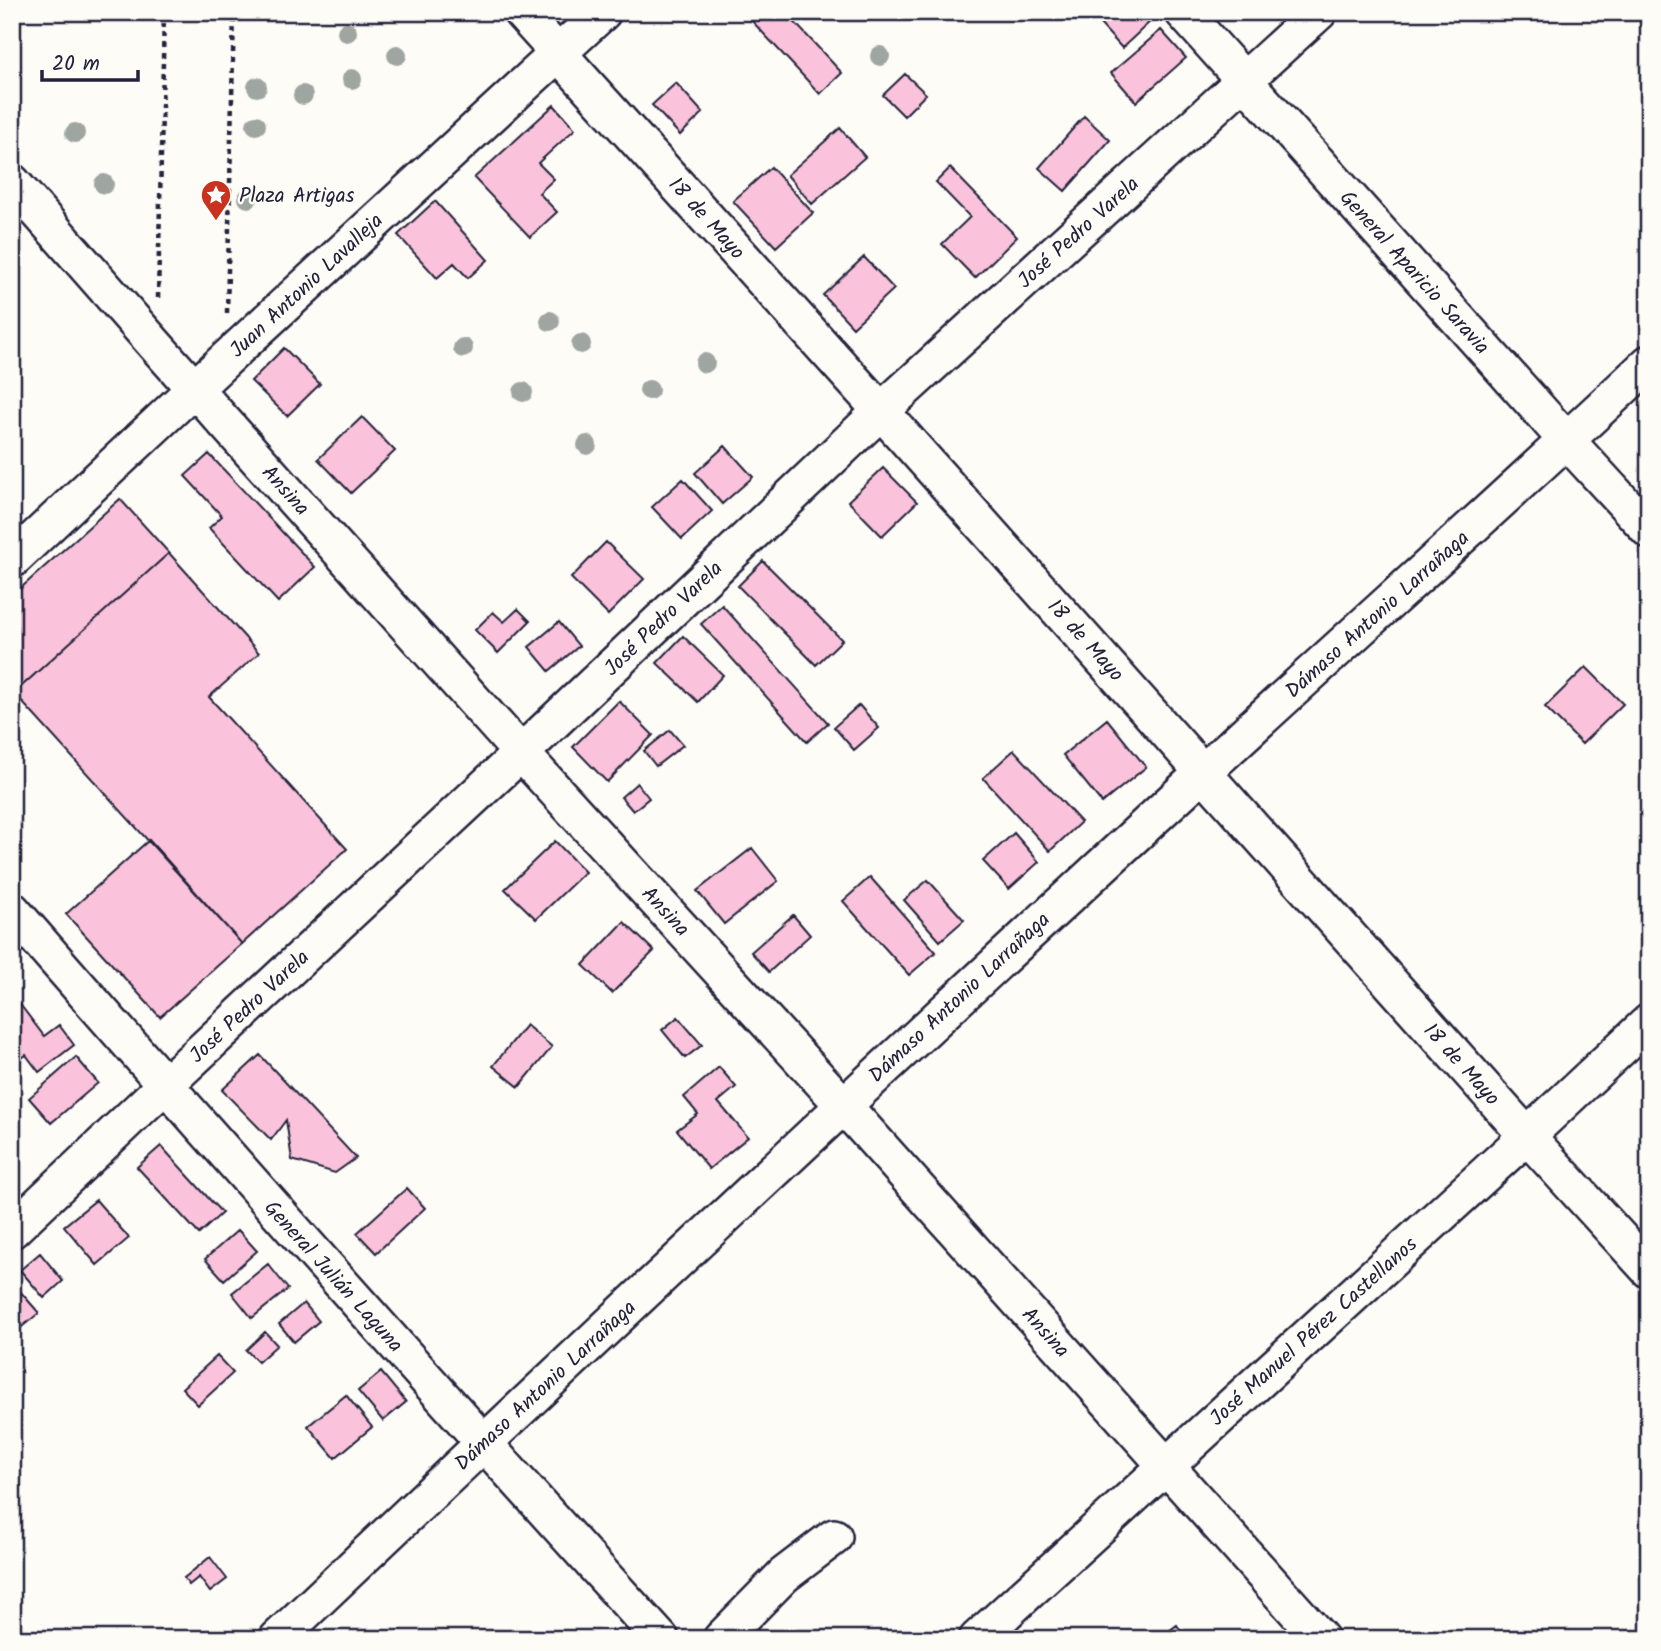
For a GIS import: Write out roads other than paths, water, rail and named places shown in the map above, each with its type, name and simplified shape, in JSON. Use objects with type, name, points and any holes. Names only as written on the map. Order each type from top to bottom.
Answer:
[{"type":"street","name":"18 de Mayo","points":[[521,12],[1649,1270]]},
{"type":"street","name":"Juan Antonio Lavalleja","points":[[12,560],[603,12]]},
{"type":"street","name":"General Aparicio Saravia","points":[[1183,12],[1649,530]]},
{"type":"street","name":"José Pedro Varela","points":[[12,1230],[881,411],[1319,12]]},
{"type":"street","name":"Ansina","points":[[12,182],[521,753],[843,1104],[1321,1639]]},
{"type":"street","name":"Dámaso Antonio Larrañaga","points":[[277,1639],[843,1104],[1649,363]]},
{"type":"street","name":"General Julián Laguna","points":[[12,910],[483,1443],[661,1639]]},
{"type":"street","name":"José Manuel Pérez Castellanos","points":[[977,1639],[1649,1022]]},
{"type":"street","points":[[721,1639],[784,1575],[834,1537]]},
{"type":"place","name":"Plaza Artigas","points":[[216,222]]}]
